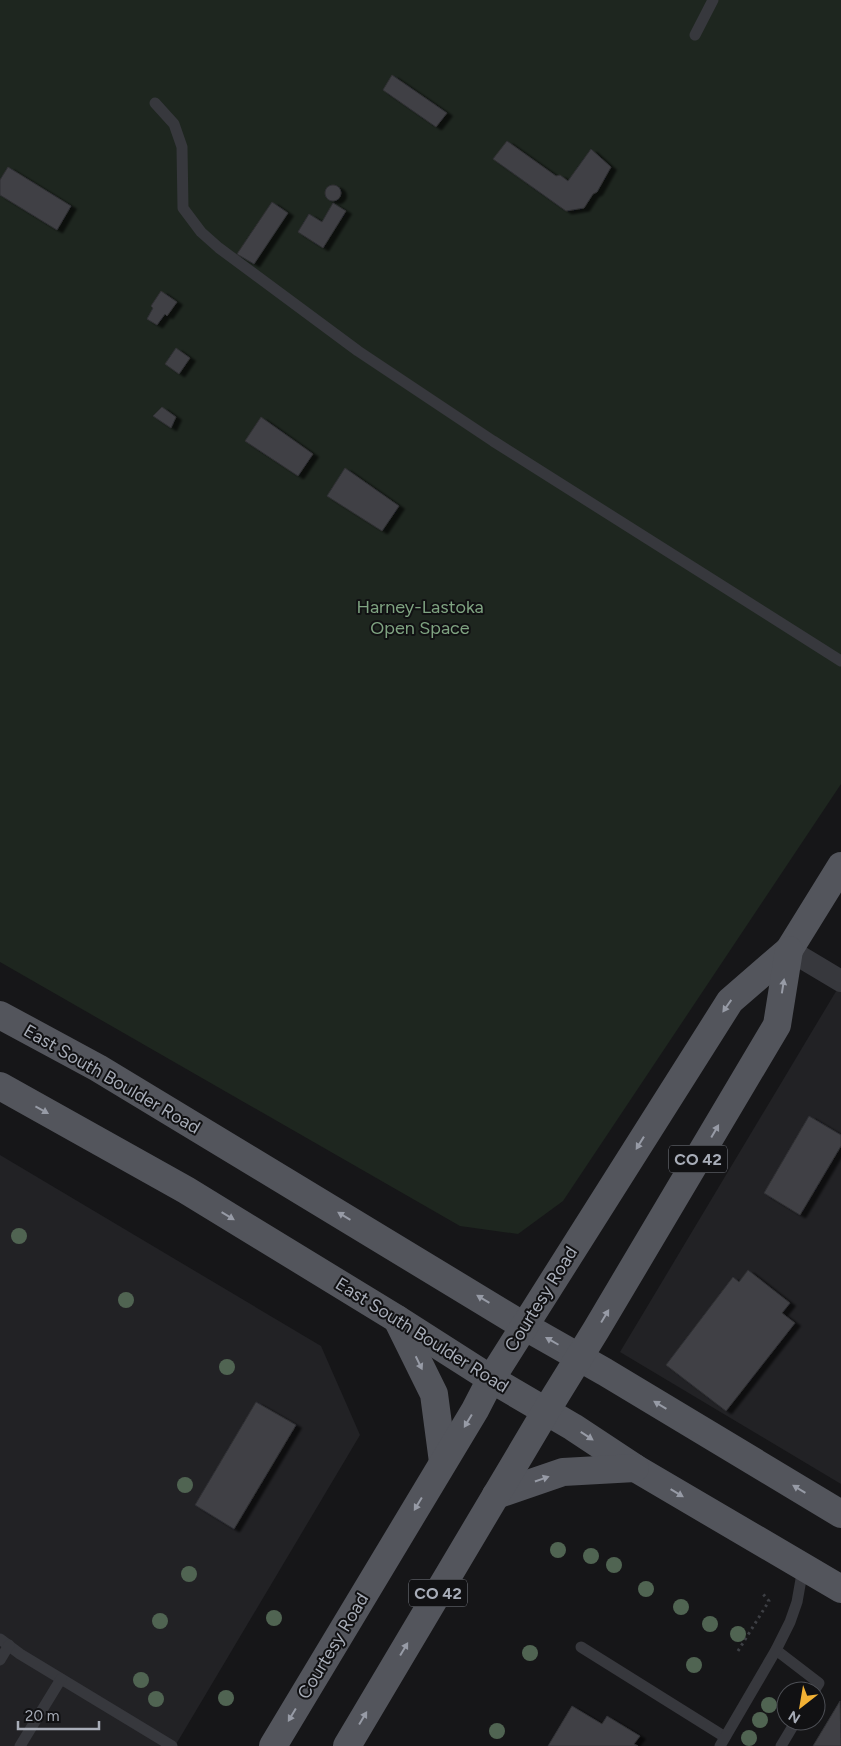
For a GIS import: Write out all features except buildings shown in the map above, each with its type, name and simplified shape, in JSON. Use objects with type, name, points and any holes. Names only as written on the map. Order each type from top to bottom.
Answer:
[{"type":"main road","name":"Courtesy Road","points":[[273,1746],[475,1410],[491,1379],[730,1000],[789,950],[841,866]]},
{"type":"main road","name":"Courtesy Road","points":[[346,1746],[777,1025],[789,950]]},
{"type":"main road","name":"East South Boulder Road","points":[[0,1015],[98,1068],[524,1326],[580,1357],[841,1514]]},
{"type":"main road","name":"East South Boulder Road","points":[[0,1086],[186,1190],[491,1379],[546,1410],[635,1468],[841,1589]]},
{"type":"main road","points":[[397,1319],[434,1394],[443,1462]]},
{"type":"main road","points":[[496,1495],[563,1472],[635,1468]]},
{"type":"street","points":[[789,950],[841,981]]},
{"type":"lane","points":[[696,35],[713,0]]},
{"type":"lane","points":[[155,104],[174,124],[182,147],[183,208],[201,232],[220,248],[358,351],[493,441],[841,661]]},
{"type":"lane","points":[[580,1647],[722,1742],[776,1650],[793,1616],[803,1568]]},
{"type":"lane","points":[[0,1660],[4,1642],[20,1654],[172,1746]]},
{"type":"lane","points":[[776,1650],[816,1681]]},
{"type":"lane","points":[[20,1746],[61,1679]]},
{"type":"lane","points":[[781,1746],[790,1731]]},
{"type":"path","points":[[738,1651],[769,1602],[763,1594]]},
{"type":"shaded area","points":[[841,983],[841,1484],[620,1352]]},
{"type":"shaded area","points":[[0,1155],[321,1346],[360,1435],[175,1746],[0,1746]]},
{"type":"green space","name":"Harney-Lastoka Open Space","points":[[0,0],[841,0],[841,784],[563,1201],[518,1234],[460,1226],[0,962]]}]
